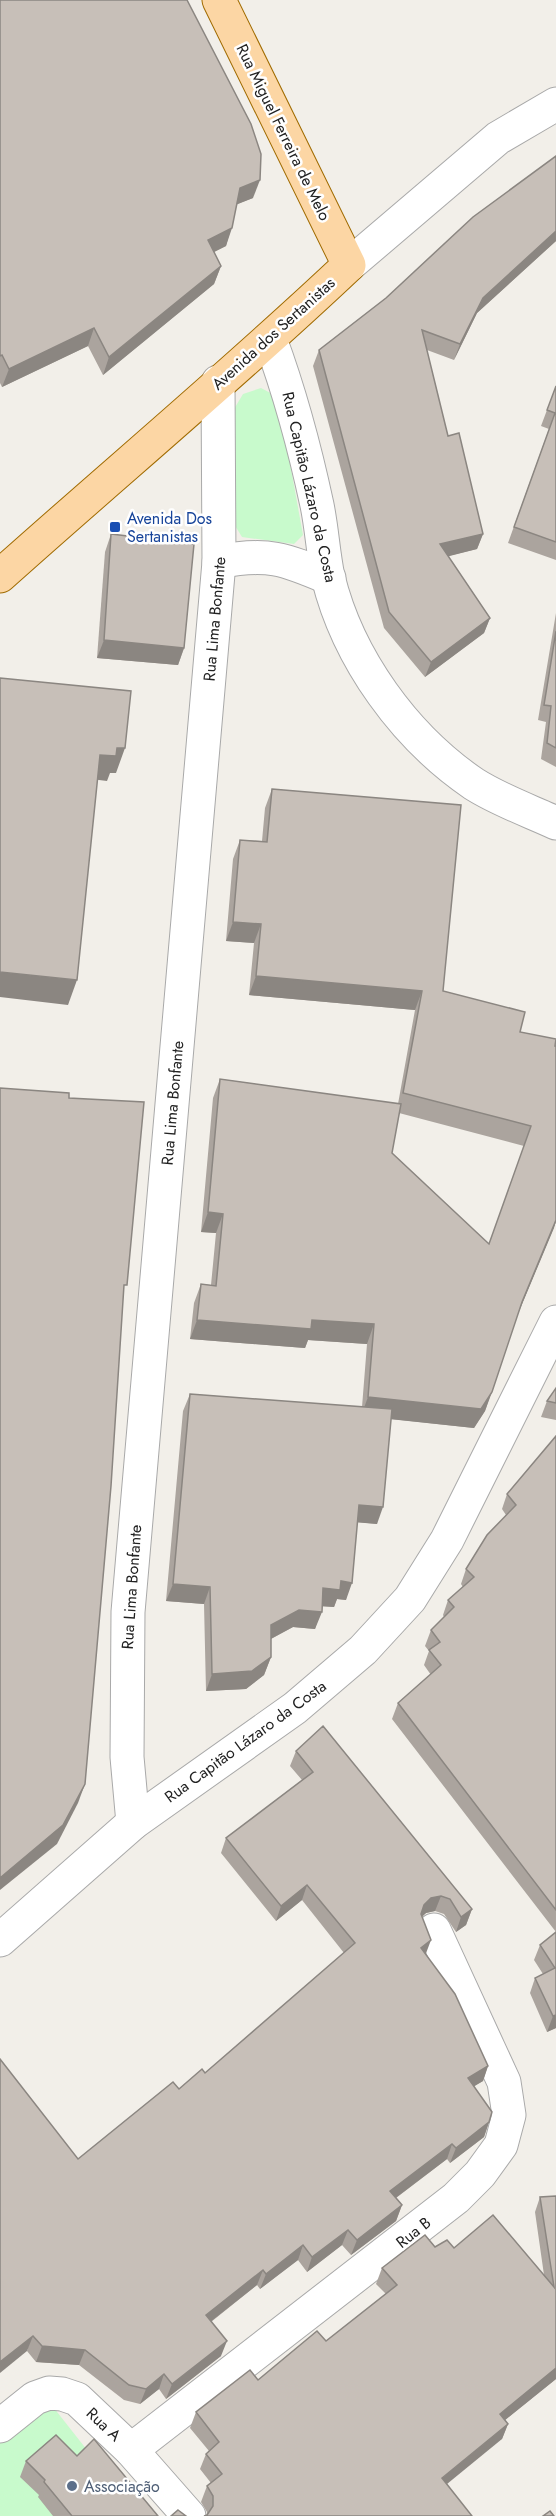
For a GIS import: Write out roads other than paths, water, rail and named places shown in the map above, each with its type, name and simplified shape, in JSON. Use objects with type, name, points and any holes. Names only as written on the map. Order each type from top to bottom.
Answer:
[{"type":"main road","name":"Rua Miguel Ferreira de Melo","points":[[219,0],[349,265]]},
{"type":"main road","name":"Avenida dos Sertanistas","points":[[0,576],[218,382],[270,339],[349,265]]},
{"type":"street","name":"Avenida dos Sertanistas","points":[[349,265],[498,138],[556,104]]},
{"type":"street","name":"Rua Capitão Lázaro da Costa","points":[[270,339],[285,379],[304,450],[318,507],[329,578],[351,639],[384,697],[432,751],[476,785],[556,823]]},
{"type":"street","name":"Rua Lima Bonfante","points":[[133,1823],[127,1757],[128,1612],[219,562],[218,382]]},
{"type":"street","points":[[219,562],[246,556],[272,557],[296,563],[329,578]]},
{"type":"street","name":"Rua Capitão Lázaro da Costa","points":[[0,1940],[133,1823],[295,1708],[363,1650],[410,1599],[447,1540],[556,1322]]},
{"type":"street","name":"Rua B","points":[[131,2450],[456,2198],[480,2174],[501,2145],[509,2115],[504,2082],[434,1929]]},
{"type":"street","name":"Rua A","points":[[0,2426],[36,2398],[49,2392],[77,2399],[131,2450],[189,2516]]},
{"type":"place","name":"Avenida Dos Sertanistas","points":[[115,527]]},
{"type":"place","name":"Associação","points":[[72,2486]]}]
